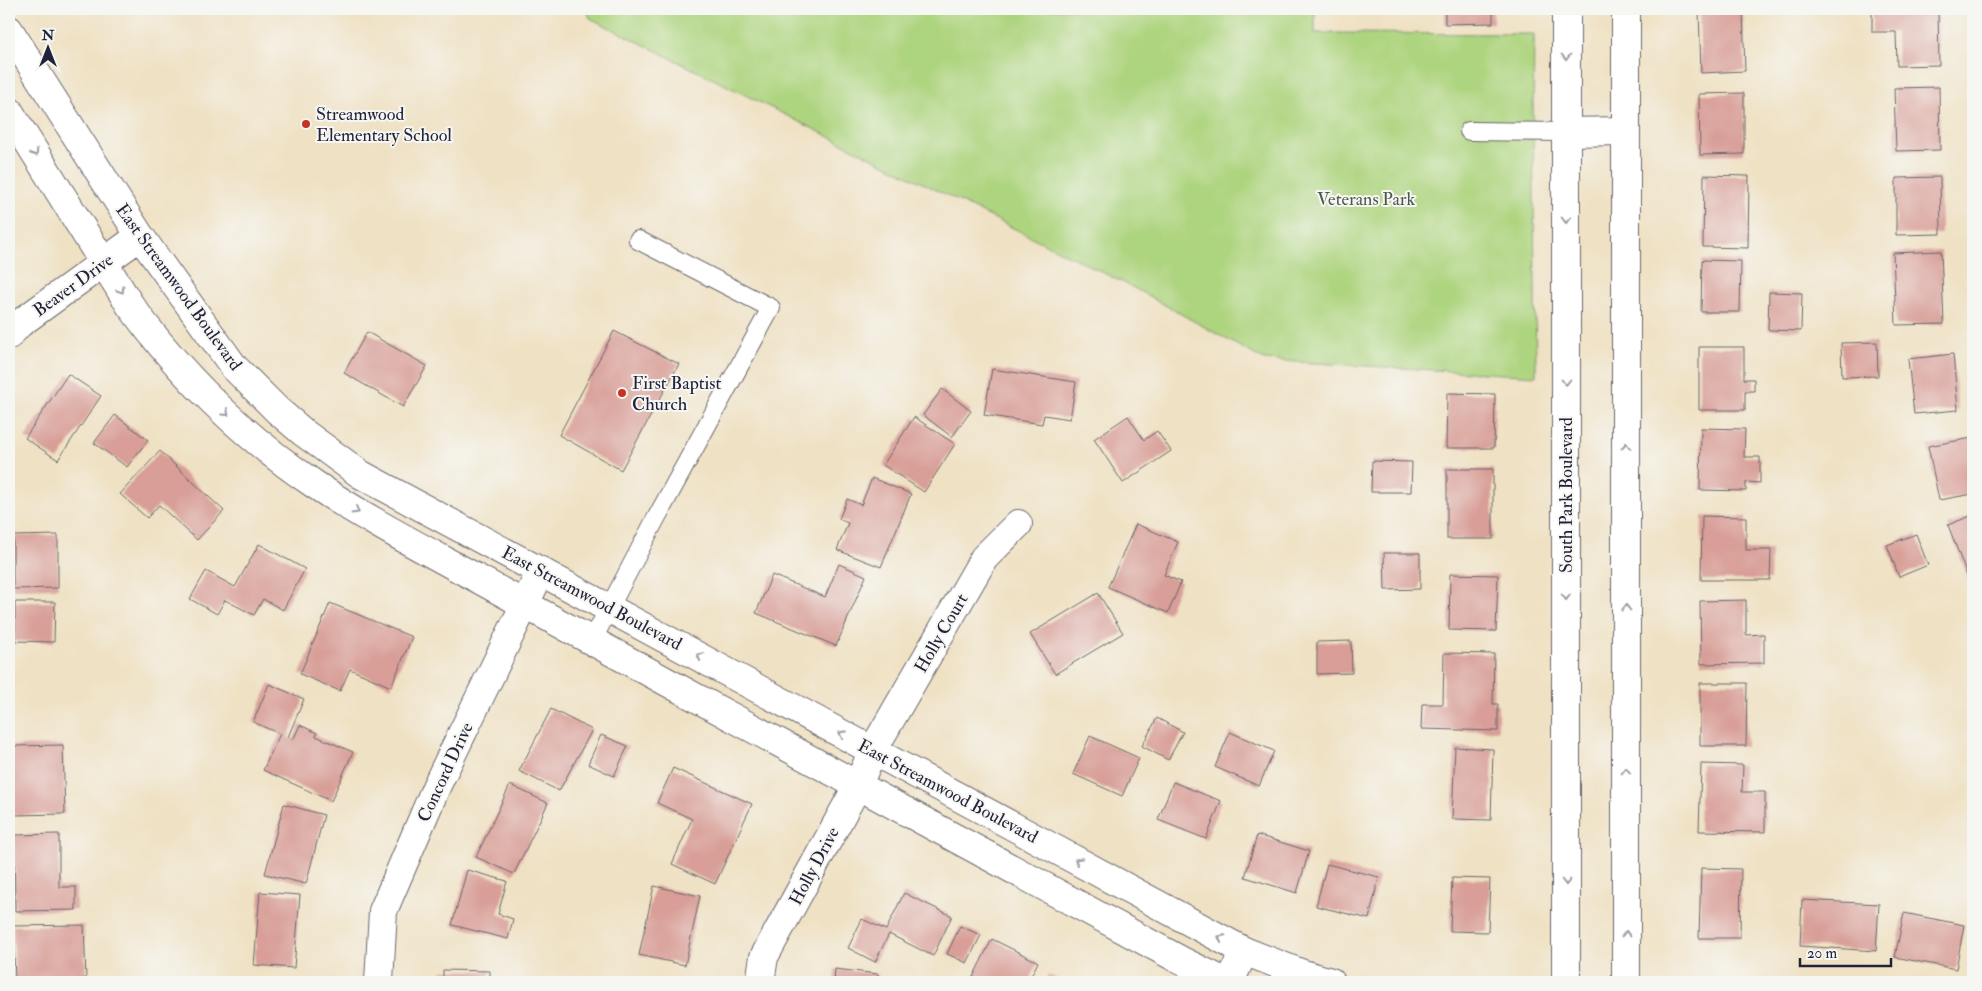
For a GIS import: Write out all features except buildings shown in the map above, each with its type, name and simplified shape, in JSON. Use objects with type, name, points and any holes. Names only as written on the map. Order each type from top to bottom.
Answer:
[{"type":"street","name":"South Park Boulevard","points":[[1566,9],[1566,982]]},
{"type":"street","points":[[1626,9],[1626,982]]},
{"type":"street","name":"East Streamwood Boulevard","points":[[9,30],[140,236],[234,367],[304,433],[360,474],[542,570],[1244,951],[1303,974],[1331,982]]},
{"type":"street","name":"East Streamwood Boulevard","points":[[9,111],[130,305],[167,352],[211,399],[271,452],[311,482],[381,526],[525,605],[1182,961],[1225,982]]},
{"type":"street","points":[[1566,132],[1626,131]]},
{"type":"street","name":"Beaver Drive","points":[[9,335],[19,324],[140,236]]},
{"type":"street","name":"Holly Court","points":[[874,750],[984,558],[1018,524]]},
{"type":"street","name":"Concord Drive","points":[[379,982],[384,911],[437,784],[542,570]]},
{"type":"street","name":"Holly Drive","points":[[760,982],[764,957],[858,785],[874,750]]},
{"type":"street","points":[[1230,982],[1244,951]]},
{"type":"lane","points":[[1470,131],[1566,132]]},
{"type":"lane","points":[[592,641],[653,524],[771,308],[638,240]]},
{"type":"green space","name":"Veterans Park","points":[[586,9],[1315,9],[1315,33],[1534,34],[1536,376],[1264,360],[1134,288],[590,18]]},
{"type":"place","name":"Streamwood Elementary School","points":[[306,124]]},
{"type":"place","name":"First Baptist Church","points":[[622,393]]}]
